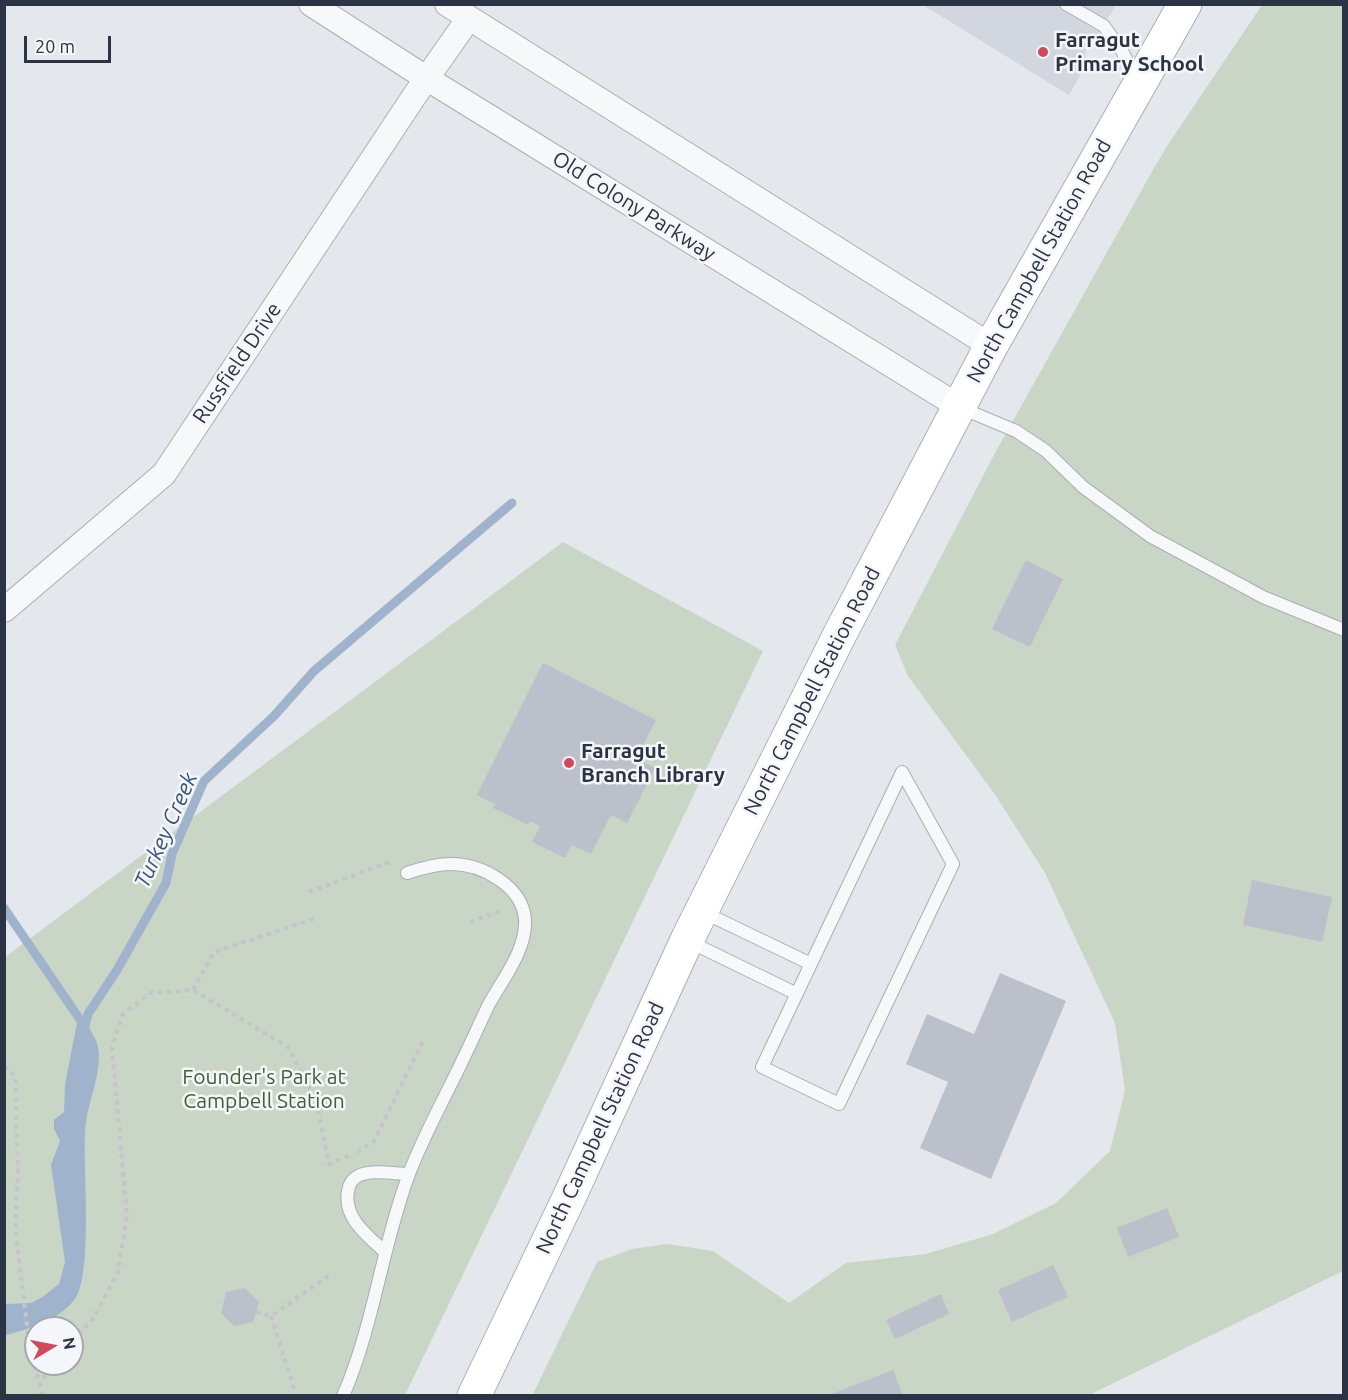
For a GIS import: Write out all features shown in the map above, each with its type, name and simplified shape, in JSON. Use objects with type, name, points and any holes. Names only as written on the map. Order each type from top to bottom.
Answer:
[{"type":"main road","name":"North Campbell Station Road","points":[[474,1395],[572,1191],[687,940],[840,634],[958,406],[1185,4]]},
{"type":"street","name":"Old Colony Parkway","points":[[311,4],[426,78],[958,406]]},
{"type":"street","points":[[447,4],[991,346]]},
{"type":"street","name":"Russfield Drive","points":[[4,609],[164,474],[426,78],[469,18]]},
{"type":"lane","points":[[1066,4],[1104,26],[1122,51],[1140,84]]},
{"type":"lane","points":[[958,406],[1016,431],[1046,451],[1083,488],[1150,536],[1263,597],[1344,630]]},
{"type":"lane","points":[[902,772],[953,864],[839,1104],[762,1067],[797,994],[902,772]]},
{"type":"lane","points":[[343,1395],[355,1367],[385,1252],[410,1174],[489,1005],[515,958],[524,934],[525,918],[521,903],[514,892],[503,882],[472,868],[453,864],[432,865],[407,873]]},
{"type":"lane","points":[[701,911],[811,964]]},
{"type":"lane","points":[[687,940],[797,994]]},
{"type":"lane","points":[[385,1252],[355,1222],[348,1208],[349,1184],[359,1175],[369,1173],[410,1174]]},
{"type":"path","points":[[309,892],[394,860]]},
{"type":"path","points":[[193,990],[214,952],[317,918]]},
{"type":"path","points":[[84,1328],[93,1318],[118,1272],[127,1216],[112,1047],[122,1015],[150,993],[193,990],[288,1047],[316,1101],[329,1164],[360,1151],[374,1141],[423,1041]]},
{"type":"path","points":[[4,1066],[15,1076],[18,1174],[15,1229],[30,1349],[42,1395]]},
{"type":"path","points":[[256,1312],[271,1316],[330,1275]]},
{"type":"path","points":[[271,1316],[295,1392]]},
{"type":"path","points":[[40,1384],[45,1376]]},
{"type":"shaded area","name":"Farragut Primary School","points":[[923,5],[1116,5],[1093,43],[1085,46],[1086,65],[1069,95]]},
{"type":"green space","points":[[1262,5],[1343,5],[1343,1271],[1089,1395],[532,1396],[597,1262],[632,1249],[668,1244],[713,1251],[789,1303],[846,1263],[926,1254],[993,1234],[1056,1203],[1110,1151],[1125,1090],[1115,1023],[1045,873],[996,796],[908,676],[895,645],[995,453],[1154,168]]},
{"type":"green space","name":"Founder's Park at Campbell Station","points":[[563,542],[763,651],[405,1395],[5,1396],[5,957]]},
{"type":"water","points":[[83,1019],[92,1032],[99,1051],[97,1075],[85,1132],[86,1245],[81,1286],[75,1299],[56,1316],[24,1316],[24,1329],[7,1335],[5,1333],[5,1304],[31,1303],[44,1296],[59,1284],[65,1262],[51,1165],[60,1141],[54,1129],[54,1120],[64,1112],[65,1084],[77,1023]]},
{"type":"building","points":[[1026,560],[1063,579],[1030,647],[992,629]]},
{"type":"building","name":"Farragut Branch Library","points":[[543,663],[656,720],[636,759],[655,768],[627,823],[611,815],[591,854],[572,845],[565,858],[532,842],[540,826],[530,821],[528,825],[493,808],[495,804],[477,795]]},
{"type":"building","points":[[1252,880],[1332,897],[1322,942],[1243,925]]},
{"type":"building","points":[[1000,973],[1066,1001],[991,1179],[920,1148],[948,1082],[906,1064],[927,1014],[974,1034]]},
{"type":"building","points":[[1167,1208],[1179,1237],[1128,1257],[1117,1228]]},
{"type":"building","points":[[1053,1265],[1068,1297],[1012,1322],[998,1290]]},
{"type":"building","points":[[245,1288],[259,1302],[253,1322],[234,1326],[221,1313],[226,1292]]},
{"type":"building","points":[[941,1294],[949,1314],[895,1339],[886,1320]]},
{"type":"building","points":[[893,1370],[903,1396],[829,1396],[829,1395]]},
{"type":"waterway","name":"Turkey Creek","points":[[83,1033],[88,1014],[117,970],[166,883],[172,854],[204,781],[274,716],[314,671],[512,503]]},
{"type":"waterway","points":[[4,908],[85,1027]]},
{"type":"place","name":"Farragut Primary School","points":[[1043,52]]},
{"type":"place","name":"Farragut Branch Library","points":[[569,763]]}]
